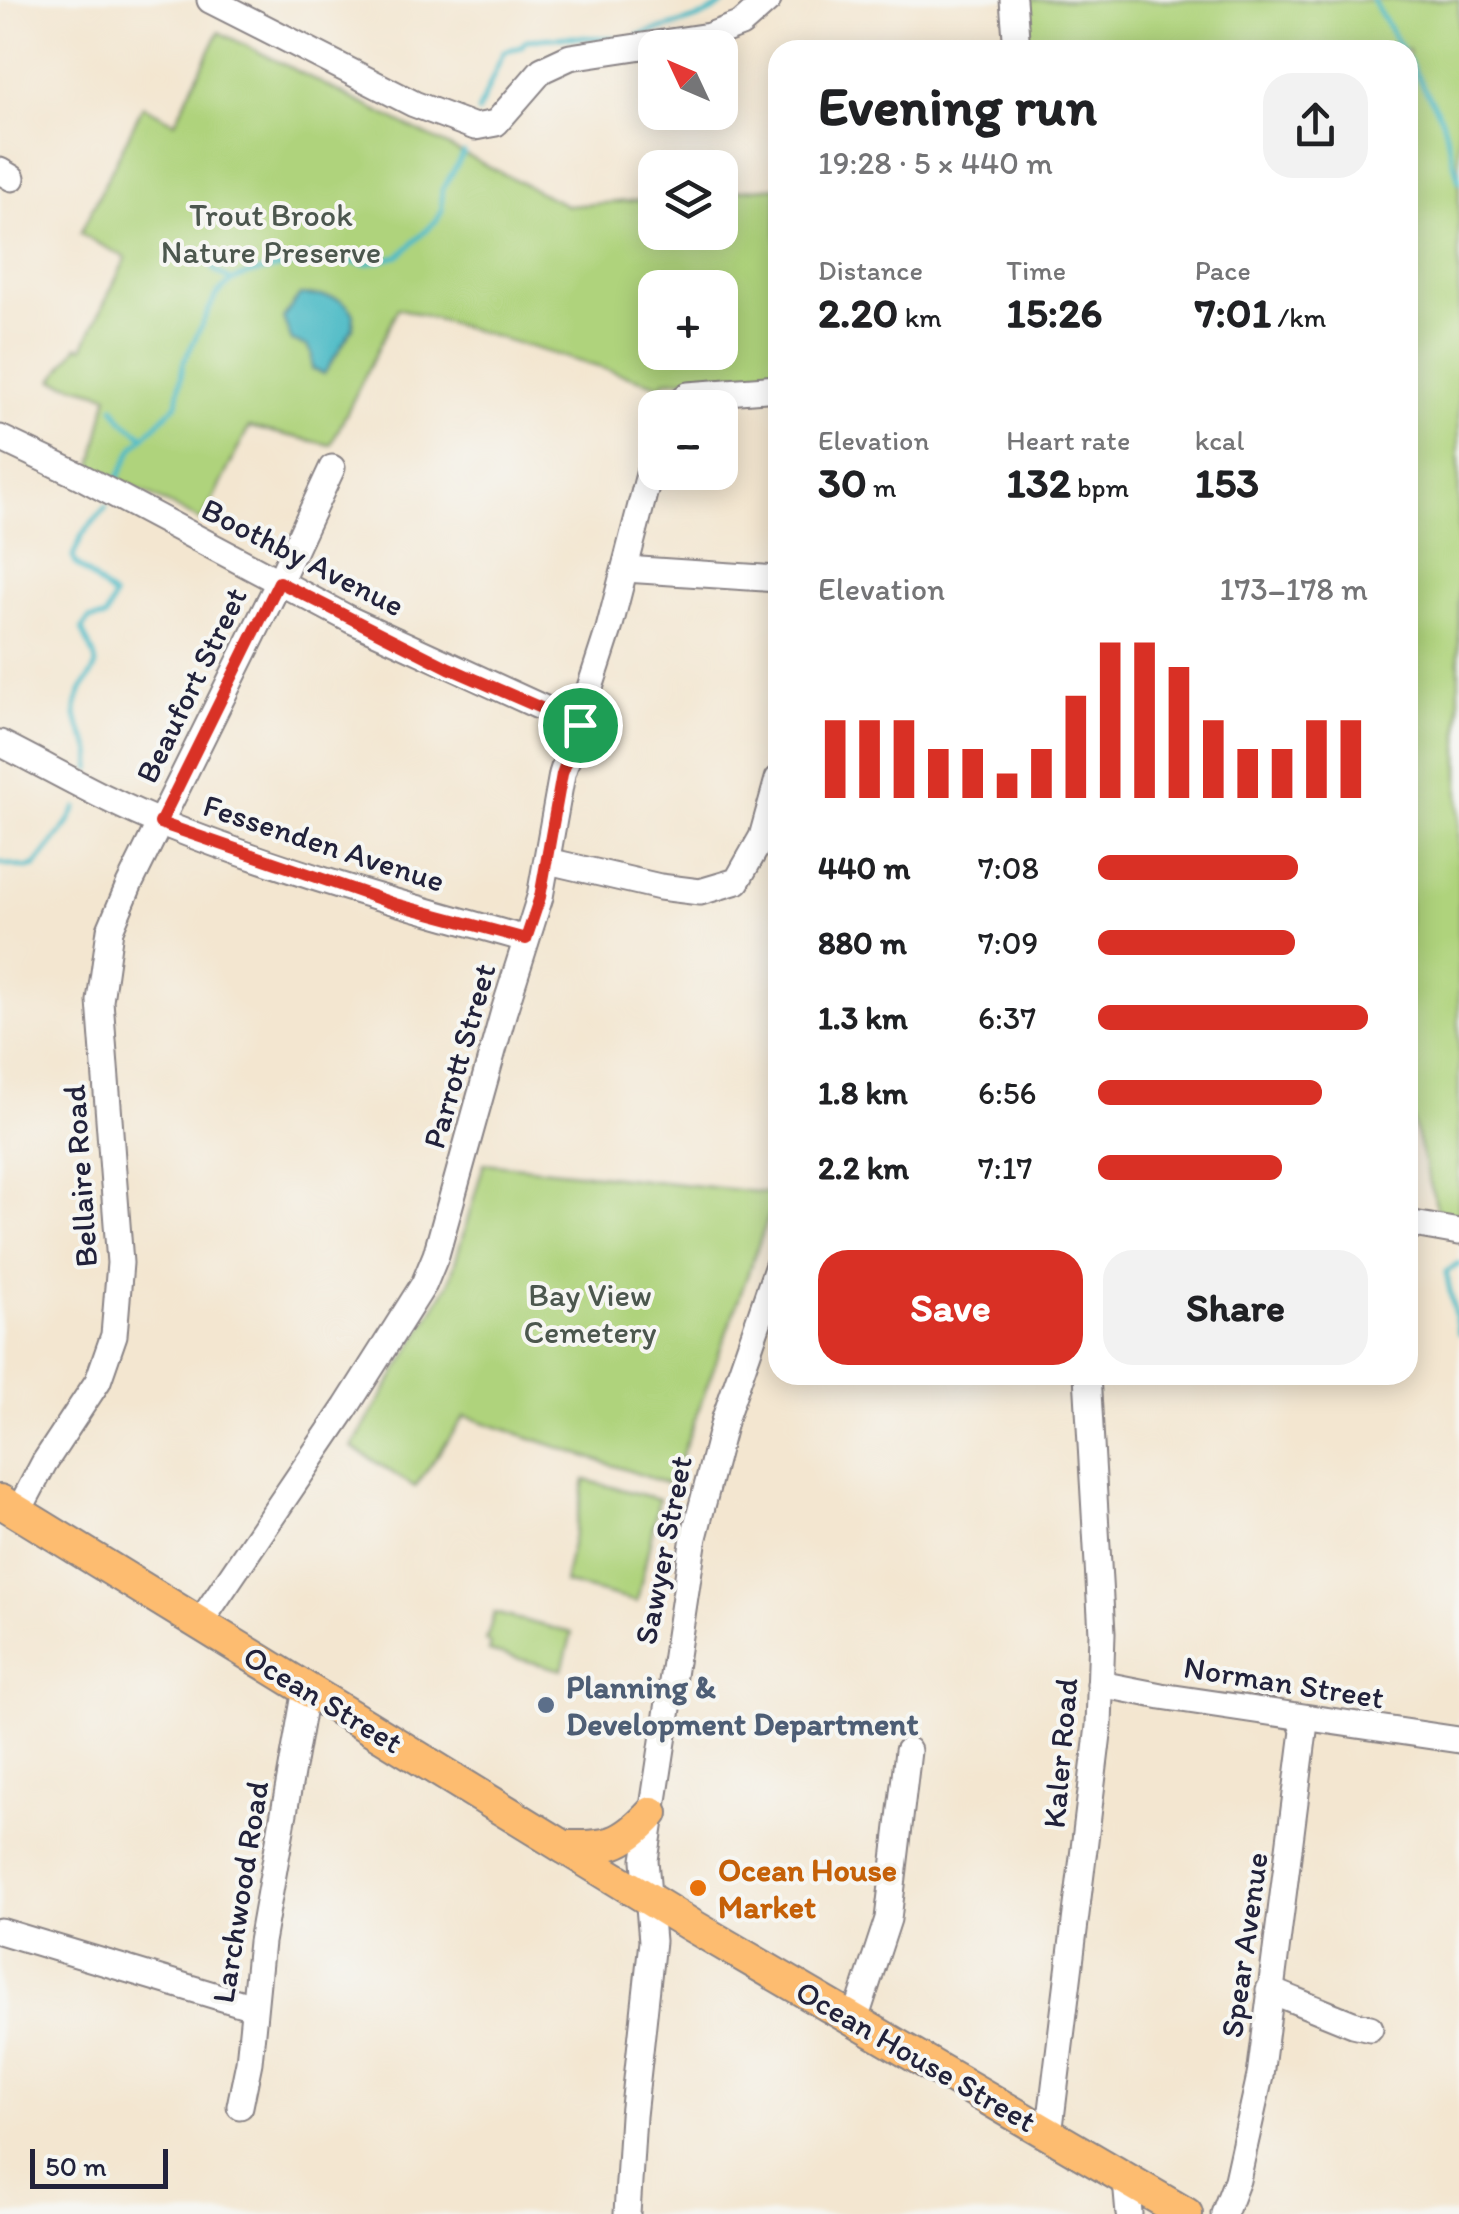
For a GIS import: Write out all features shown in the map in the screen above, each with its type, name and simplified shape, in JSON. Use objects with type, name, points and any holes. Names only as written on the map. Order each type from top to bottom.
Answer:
[{"type":"main road","name":"Ocean Street","points":[[9,1506],[646,1896]]},
{"type":"main road","points":[[562,1847],[598,1848],[616,1843],[634,1834],[652,1813]]},
{"type":"main road","name":"Ocean House Street","points":[[646,1896],[1186,2214]]},
{"type":"street","points":[[210,0],[414,104],[475,127],[496,124],[542,70],[570,57],[708,36],[741,24],[768,0]]},
{"type":"street","points":[[1013,0],[1016,40]]},
{"type":"street","points":[[738,391],[768,389]]},
{"type":"street","name":"Boothby Avenue","points":[[0,438],[449,668],[580,725]]},
{"type":"street","name":"Beaufort Street","points":[[160,823],[332,468]]},
{"type":"street","name":"Parrott Street","points":[[199,1624],[424,1284],[442,1237],[526,939],[548,860],[562,774],[626,569],[645,490]]},
{"type":"street","points":[[626,569],[768,578]]},
{"type":"street","name":"Fessenden Avenue","points":[[0,743],[160,823],[395,904],[526,939]]},
{"type":"street","points":[[548,860],[700,892],[737,880],[762,838],[768,816]]},
{"type":"street","name":"Bellaire Road","points":[[9,1506],[44,1463],[98,1382],[114,1335],[120,1263],[100,1001],[110,930],[160,823]]},
{"type":"street","points":[[1418,1224],[1459,1232]]},
{"type":"street","name":"Sawyer Street","points":[[628,2214],[632,2116],[652,1940],[645,1860],[694,1537],[709,1470],[768,1295]]},
{"type":"street","name":"Kaler Road","points":[[1050,2135],[1099,1726],[1102,1633],[1088,1385]]},
{"type":"street","name":"Norman Street","points":[[1100,1684],[1459,1740]]},
{"type":"street","name":"Larchwood Road","points":[[240,2106],[249,2062],[261,1942],[306,1689]]},
{"type":"street","name":"Spear Avenue","points":[[1224,2214],[1237,2180],[1260,2076],[1304,1731],[1299,1717]]},
{"type":"street","points":[[855,2020],[888,1919],[908,1751]]},
{"type":"street","points":[[0,1930],[253,2007]]},
{"type":"street","points":[[1269,1990],[1370,2028]]},
{"type":"street","points":[[1126,2180],[1129,2214]]},
{"type":"green space","points":[[1013,0],[1459,0],[1459,1218],[1438,1213],[1418,1140],[1418,40],[1016,40]]},
{"type":"green space","name":"Trout Brook Nature Preserve","points":[[219,32],[568,206],[638,200],[638,250],[738,250],[738,190],[768,188],[768,373],[664,381],[662,386],[398,308],[331,445],[249,427],[202,521],[92,466],[108,395],[53,380],[78,346],[83,348],[126,258],[80,234],[143,106],[175,122]]},
{"type":"green space","name":"Bay View Cemetery","points":[[484,1163],[768,1193],[768,1219],[671,1485],[465,1416],[415,1487],[352,1447],[449,1283]]},
{"type":"green space","points":[[585,1480],[659,1499],[637,1602],[564,1583]]},
{"type":"green space","points":[[494,1613],[572,1633],[562,1670],[489,1651],[491,1643],[486,1641]]},
{"type":"water","points":[[300,295],[337,299],[354,314],[353,328],[324,374],[312,369],[307,346],[292,341],[283,318]]},
{"type":"waterway","points":[[656,30],[698,18],[728,0]]},
{"type":"waterway","points":[[1373,0],[1396,40]]},
{"type":"waterway","points":[[478,112],[504,51],[521,47],[526,40],[614,38]]},
{"type":"waterway","points":[[1418,77],[1442,119],[1459,181]]},
{"type":"waterway","points":[[115,484],[133,448],[177,404],[183,364],[216,295],[248,274],[290,265],[308,256],[366,264],[399,256],[437,220],[442,211],[442,190],[464,153]]},
{"type":"waterway","points":[[210,256],[214,270],[232,281]]},
{"type":"waterway","points":[[114,407],[122,420],[143,436]]},
{"type":"waterway","points":[[91,769],[90,750],[78,724],[76,708],[96,665],[82,629],[89,619],[105,618],[114,597],[73,557],[82,535],[106,507]]},
{"type":"waterway","points":[[0,863],[35,866],[76,808]]},
{"type":"waterway","points":[[1459,1264],[1446,1272],[1459,1334]]},
{"type":"place","name":"Planning & Development Department","points":[[546,1705]]},
{"type":"place","name":"Ocean House Market","points":[[698,1888]]},
{"type":"route","points":[[279,582],[449,668],[580,725],[562,774],[540,897],[526,939],[395,904],[160,823],[279,582]]}]
